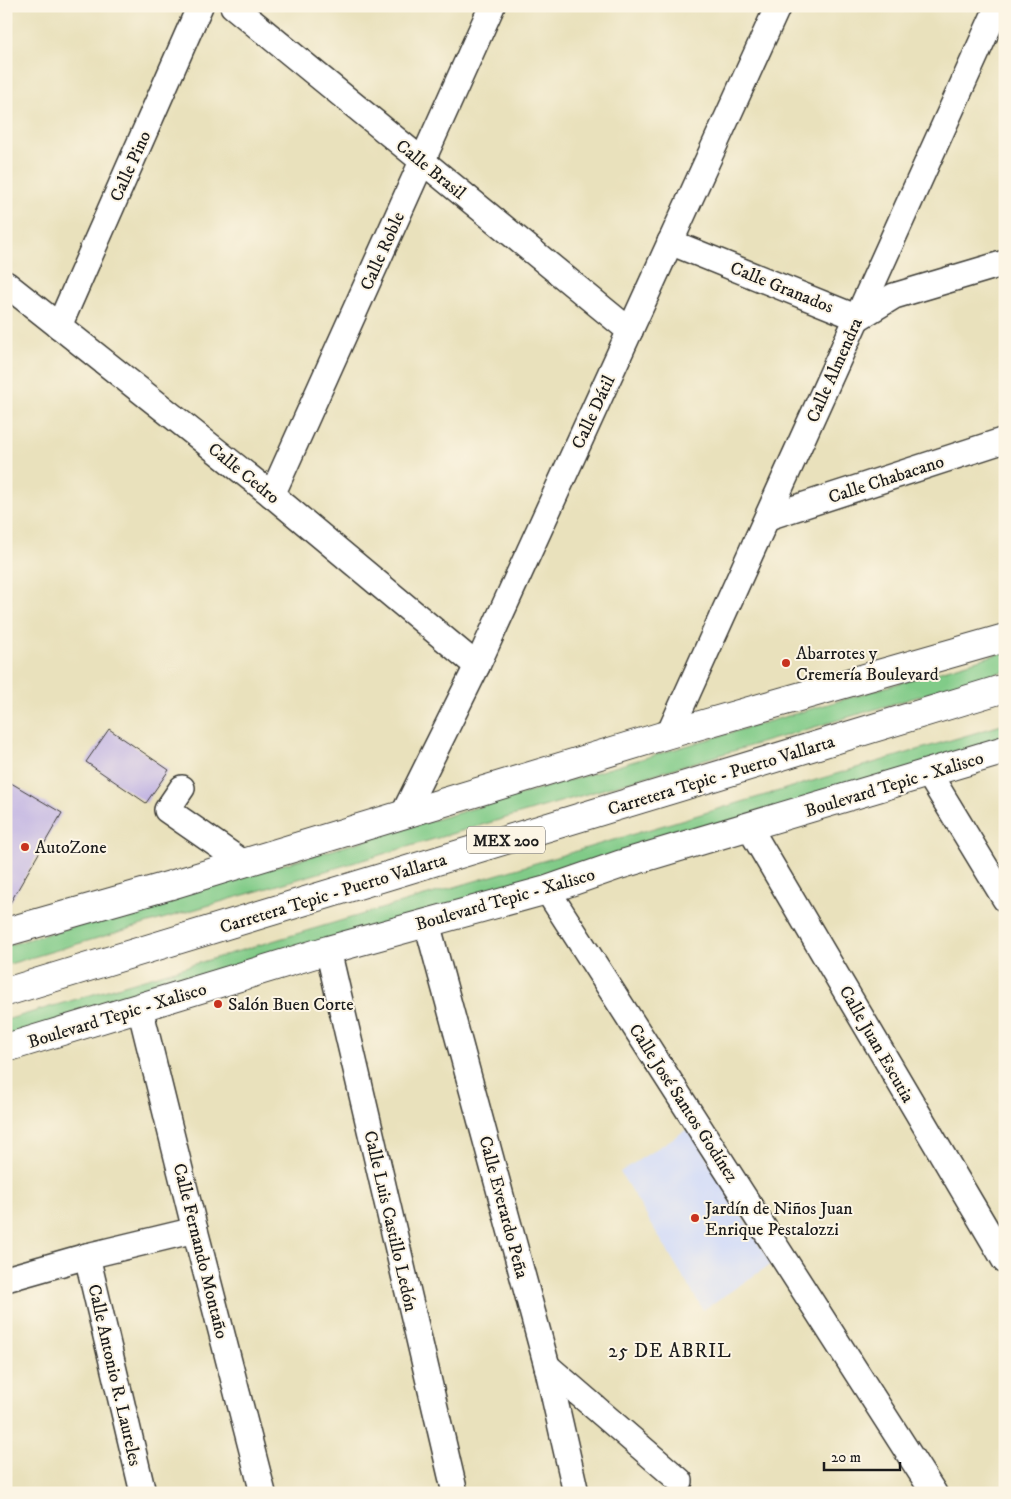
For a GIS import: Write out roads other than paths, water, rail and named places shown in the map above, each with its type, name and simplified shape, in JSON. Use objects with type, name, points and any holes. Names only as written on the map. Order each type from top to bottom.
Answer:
[{"type":"main road","points":[[6,932],[172,885],[242,862],[669,734],[1005,638]]},
{"type":"main road","name":"Carretera Tepic - Puerto Vallarta","points":[[6,992],[1005,688]]},
{"type":"main road","name":"Boulevard Tepic - Xalisco","points":[[6,1048],[328,950],[547,890],[619,865],[1005,750]]},
{"type":"street","name":"Calle Pino","points":[[59,326],[200,6]]},
{"type":"street","name":"Calle Brasil","points":[[233,6],[630,331]]},
{"type":"street","name":"Calle Roble","points":[[272,495],[492,6]]},
{"type":"street","name":"Calle Dátil","points":[[403,815],[477,666],[778,6]]},
{"type":"street","name":"Calle Almendra","points":[[669,734],[998,6]]},
{"type":"street","name":"Calle Granados","points":[[670,242],[858,318]]},
{"type":"street","points":[[858,318],[894,296],[1005,263]]},
{"type":"street","name":"Calle Cedro","points":[[6,284],[272,495],[477,666]]},
{"type":"street","name":"Calle Chabacano","points":[[768,517],[1005,440]]},
{"type":"street","points":[[929,774],[1005,899]]},
{"type":"street","points":[[182,788],[168,810],[242,862]]},
{"type":"street","name":"Calle Juan Escutia","points":[[749,827],[1005,1261]]},
{"type":"street","name":"Calle José Santos Godínez","points":[[547,890],[934,1493]]},
{"type":"street","name":"Calle Everardo Peña","points":[[426,922],[547,1366],[576,1493]]},
{"type":"street","name":"Calle Luis Castillo Ledón","points":[[328,950],[456,1493]]},
{"type":"street","name":"Calle Fernando Montaño","points":[[140,1008],[263,1493]]},
{"type":"street","points":[[6,1279],[87,1256],[195,1230]]},
{"type":"street","name":"Calle Antonio R. Laureles","points":[[87,1256],[143,1493]]},
{"type":"street","points":[[547,1366],[680,1481]]},
{"type":"place","name":"Abarrotes y Cremería Boulevard","points":[[786,663]]},
{"type":"place","name":"AutoZone","points":[[25,847]]},
{"type":"place","name":"Salón Buen Corte","points":[[218,1004]]},
{"type":"place","name":"Jardín de Niños Juan Enrique Pestalozzi","points":[[695,1218]]},
{"type":"district","name":"25 DE ABRIL","points":[[670,1350]]}]
